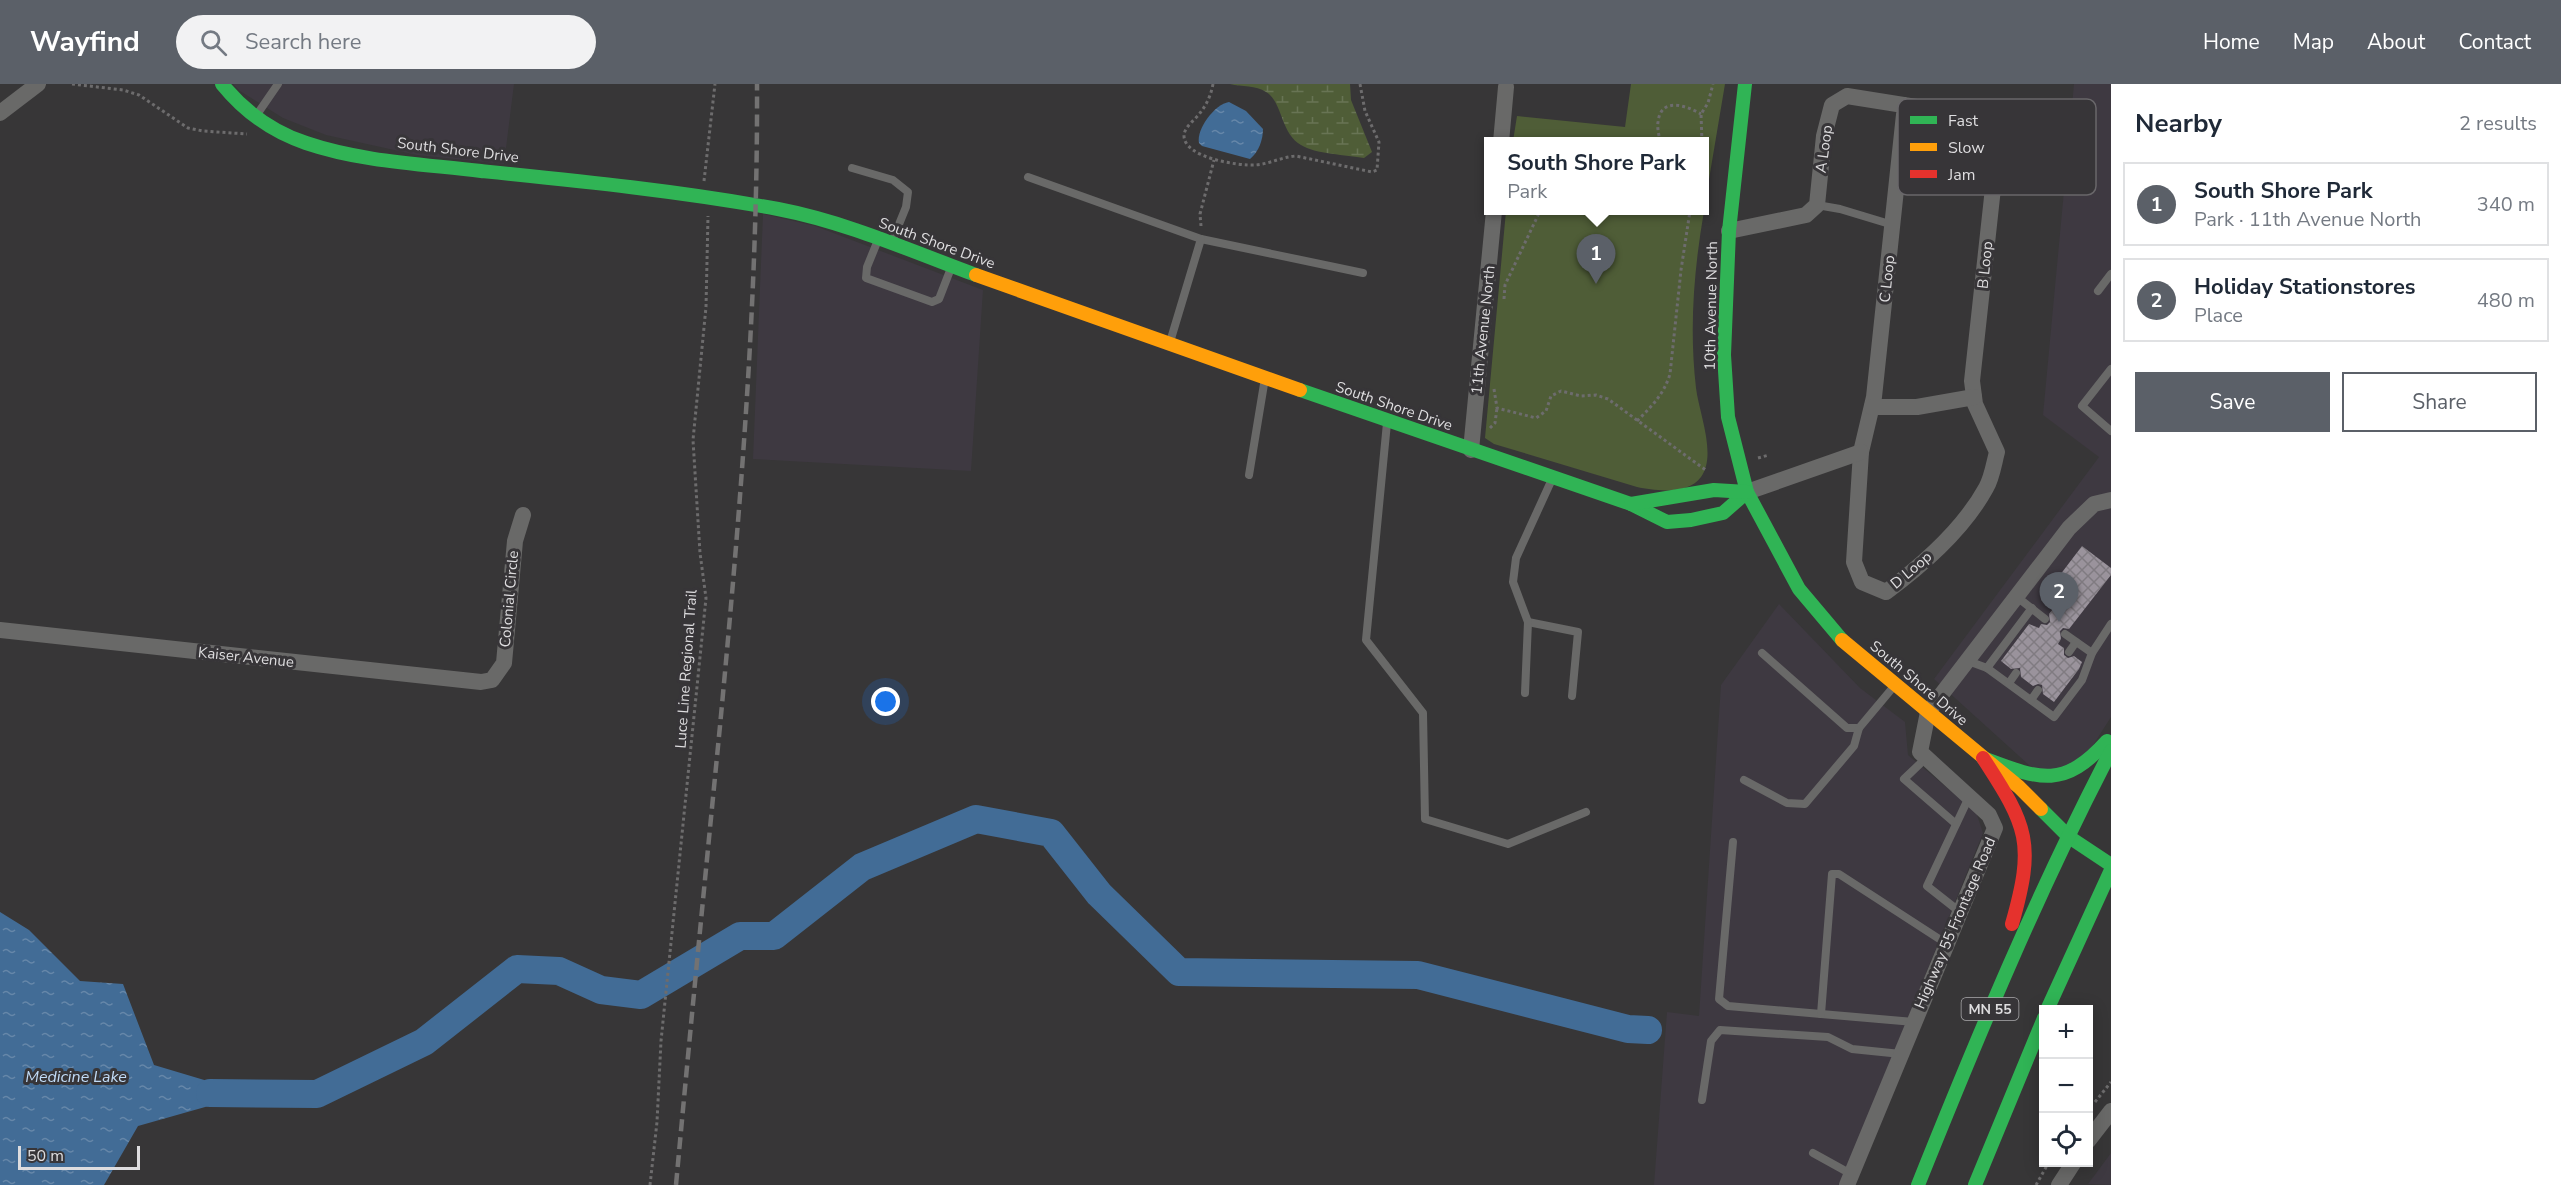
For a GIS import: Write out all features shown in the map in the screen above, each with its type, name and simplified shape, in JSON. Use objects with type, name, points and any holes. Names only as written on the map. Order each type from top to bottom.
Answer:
[{"type":"main road","name":"South Shore Drive","points":[[222,84],[256,116],[279,132],[306,143],[335,150],[430,165],[756,204],[793,212],[885,242],[1265,378],[1631,504],[1666,522],[1691,520],[1723,513],[1747,492]]},
{"type":"main road","name":"10th Avenue North","points":[[1745,84],[1738,123],[1729,231],[1724,355],[1728,417],[1747,492]]},
{"type":"main road","name":"South Shore Drive","points":[[1631,504],[1714,490],[1747,492]]},
{"type":"main road","name":"South Shore Drive","points":[[1747,492],[1799,589],[1843,641],[2019,787],[2068,837],[2111,865]]},
{"type":"main road","points":[[1983,758],[2029,775],[2059,777],[2085,765],[2111,736]]},
{"type":"main road","name":"MN 55","points":[[1918,1185],[1974,1045],[2068,837],[2111,751]]},
{"type":"main road","points":[[1974,1045],[2024,885],[2028,850],[2012,801],[1983,758]]},
{"type":"main road","points":[[2049,1005],[2111,870]]},
{"type":"main road","points":[[1975,1185],[2039,1028]]},
{"type":"street","points":[[0,113],[38,84]]},
{"type":"street","points":[[1501,137],[1506,87]]},
{"type":"street","name":"A Loop","points":[[1817,205],[1824,136],[1832,105],[1847,96],[1898,104]]},
{"type":"street","name":"C Loop","points":[[1861,452],[1872,407],[1898,175]]},
{"type":"street","name":"B Loop","points":[[1974,397],[1972,381],[1992,195]]},
{"type":"street","points":[[1729,231],[1806,215],[1817,205]]},
{"type":"street","name":"11th Avenue North","points":[[1471,450],[1494,215]]},
{"type":"street","points":[[1872,407],[1917,407],[1974,397]]},
{"type":"street","name":"D Loop","points":[[1861,452],[1854,562],[1862,582],[1886,592],[1920,567],[1958,526],[1987,487],[1997,452],[1974,397]]},
{"type":"street","points":[[1747,492],[1861,452]]},
{"type":"street","points":[[1926,758],[1920,752],[1928,712],[2069,528],[2094,504],[2111,500]]},
{"type":"street","name":"Colonial Circle","points":[[492,680],[504,663],[515,541],[523,515]]},
{"type":"street","name":"Kaiser Avenue","points":[[0,630],[481,682],[492,680]]},
{"type":"street","name":"Highway 55 Frontage Road","points":[[1849,1180],[1995,828],[1989,815],[1926,758]]},
{"type":"street","points":[[2093,1134],[2111,1111]]},
{"type":"street","points":[[2059,1185],[2071,1167]]},
{"type":"lane","points":[[256,116],[278,84]]},
{"type":"lane","points":[[852,168],[893,180],[908,192],[906,207],[867,267],[866,278],[927,301],[939,299],[952,266]]},
{"type":"lane","points":[[1028,177],[1201,239],[1363,273]]},
{"type":"lane","points":[[1817,205],[1840,209],[1893,225]]},
{"type":"lane","points":[[1170,343],[1201,239]]},
{"type":"lane","points":[[2098,291],[2111,274]]},
{"type":"lane","points":[[2111,369],[2082,406],[2111,431]]},
{"type":"lane","points":[[1249,475],[1265,378]]},
{"type":"lane","points":[[1388,421],[1366,640],[1423,713],[1425,819],[1508,844],[1586,812]]},
{"type":"lane","points":[[1525,693],[1528,622],[1513,582],[1516,558],[1553,477]]},
{"type":"lane","points":[[2017,597],[2045,619]]},
{"type":"lane","points":[[1987,668],[2032,608]]},
{"type":"lane","points":[[1528,622],[1578,632],[1572,696]]},
{"type":"lane","points":[[1968,661],[1987,668],[2054,717],[2082,680],[2092,653],[2111,624]]},
{"type":"lane","points":[[2065,634],[2092,653]]},
{"type":"lane","points":[[2069,652],[2076,642]]},
{"type":"lane","points":[[1762,653],[1847,728],[1858,728]]},
{"type":"lane","points":[[2008,683],[2016,673]]},
{"type":"lane","points":[[1744,780],[1787,803],[1805,804],[1854,746],[1858,728],[1896,685]]},
{"type":"lane","points":[[2031,700],[2038,690]]},
{"type":"lane","points":[[1926,758],[1904,779],[1956,824]]},
{"type":"lane","points":[[1960,912],[1927,886],[1969,797]]},
{"type":"lane","points":[[1733,842],[1719,999],[1728,1006],[1914,1022]]},
{"type":"lane","points":[[1821,1014],[1833,874],[1839,874],[1947,944]]},
{"type":"lane","points":[[1702,1100],[1711,1041],[1720,1030],[1828,1036],[1852,1049],[1901,1054]]},
{"type":"lane","points":[[1813,1152],[1849,1180]]},
{"type":"path","name":"Luce Line Regional Trail","points":[[650,1185],[657,1122],[661,1041],[706,598],[700,553],[693,440],[706,307],[709,211],[703,186],[715,84]]},
{"type":"path","points":[[1213,84],[1210,99],[1184,135],[1185,144],[1194,152],[1214,160],[1252,165],[1264,164],[1284,156],[1296,156],[1372,172],[1377,170],[1378,142],[1365,111],[1360,84]]},
{"type":"path","points":[[1702,137],[1701,114],[1708,103],[1713,84]]},
{"type":"path","points":[[1660,137],[1658,121],[1662,111],[1671,105],[1685,105],[1701,114]]},
{"type":"path","points":[[1201,239],[1200,214],[1214,160]]},
{"type":"path","points":[[1503,307],[1505,285],[1538,215]]},
{"type":"path","points":[[1637,421],[1659,398],[1670,374],[1689,215]]},
{"type":"path","points":[[1494,384],[1497,408],[1536,418],[1546,411],[1551,396],[1561,391],[1581,396],[1596,395],[1608,399],[1707,471],[1714,490]]},
{"type":"path","points":[[2094,1104],[2111,1082]]},
{"type":"path","points":[[2036,1185],[2046,1167]]},
{"type":"shaded area","points":[[233,84],[514,84],[504,164],[417,155],[326,135],[283,118],[240,91]]},
{"type":"shaded area","points":[[2074,84],[2111,84],[2111,717],[2083,761],[2040,775],[1934,679],[2099,457],[2043,415],[2064,195],[2096,195],[2096,99],[2073,99]]},
{"type":"shaded area","points":[[763,214],[815,226],[983,290],[971,471],[753,459]]},
{"type":"shaded area","points":[[1779,604],[1860,688],[1905,722],[1908,755],[1976,812],[1983,833],[1840,1185],[1654,1185],[1667,1012],[1699,1016],[1721,685]]},
{"type":"shaded area","points":[[2111,1153],[2111,1185],[2088,1184]]},
{"type":"green space","points":[[1230,84],[1350,84],[1351,100],[1372,152],[1364,158],[1307,148],[1294,140],[1285,126],[1276,103],[1266,92],[1253,87]]},
{"type":"green space","points":[[1631,84],[1725,84],[1709,179],[1709,137],[1514,137],[1517,116],[1625,127]]},
{"type":"green space","points":[[1506,215],[1703,215],[1695,277],[1693,321],[1696,388],[1707,446],[1706,468],[1701,477],[1688,487],[1653,490],[1494,444],[1485,438]]},
{"type":"water","points":[[1229,102],[1246,111],[1263,129],[1260,145],[1250,159],[1202,146],[1199,143],[1203,124],[1218,107]]},
{"type":"water","name":"Medicine Lake","points":[[0,912],[29,930],[80,981],[123,984],[154,1065],[251,1094],[138,1126],[104,1185],[0,1185]]},
{"type":"building","points":[[2082,546],[2111,568],[2111,575],[2069,629],[2063,628],[2060,631],[2061,639],[2058,644],[2064,648],[2064,655],[2068,658],[2074,656],[2082,662],[2054,702],[2043,694],[2042,685],[2033,686],[2021,677],[2020,668],[2011,669],[2001,661],[2029,624],[2039,628],[2041,624],[2047,625],[2050,622],[2049,614],[2053,609],[2041,600]]},
{"type":"waterway","points":[[210,1093],[317,1094],[424,1042],[517,969],[559,971],[601,990],[641,995],[740,936],[774,936],[862,867],[976,819],[1051,833],[1099,894],[1179,972],[1418,975],[1628,1029],[1648,1030]]},
{"type":"railway","points":[[676,1185],[741,486],[751,325],[757,165],[757,84]]},
{"type":"traffic: fast","points":[[222,84],[250,112],[271,127],[306,143],[327,149],[393,162],[630,187],[778,209],[853,229],[976,275]]},
{"type":"traffic: fast","points":[[1745,84],[1729,231],[1724,355],[1728,417],[1747,492],[1799,589],[1842,640]]},
{"type":"traffic: fast","points":[[1300,390],[1631,504],[1667,522],[1691,520],[1723,513],[1747,492]]},
{"type":"traffic: fast","points":[[1631,504],[1714,490],[1747,492]]},
{"type":"traffic: fast","points":[[1983,758],[2020,771],[2050,776],[2077,767],[2107,741]]},
{"type":"traffic: fast","points":[[1918,1185],[2009,965],[2058,857],[2111,751]]},
{"type":"traffic: fast","points":[[2041,809],[2069,837],[2111,865]]},
{"type":"traffic: fast","points":[[2049,1005],[2111,870]]},
{"type":"traffic: fast","points":[[1975,1185],[2039,1030]]},
{"type":"traffic: slow","points":[[976,275],[1300,390]]},
{"type":"traffic: slow","points":[[1842,640],[2019,787],[2041,809]]},
{"type":"traffic: jam","points":[[1983,758],[2010,802],[2023,836],[2024,874],[2012,924]]},
{"type":"place","name":"South Shore Park","points":[[1596,284]]},
{"type":"place","name":"Holiday Stationstores","points":[[2059,622]]}]
